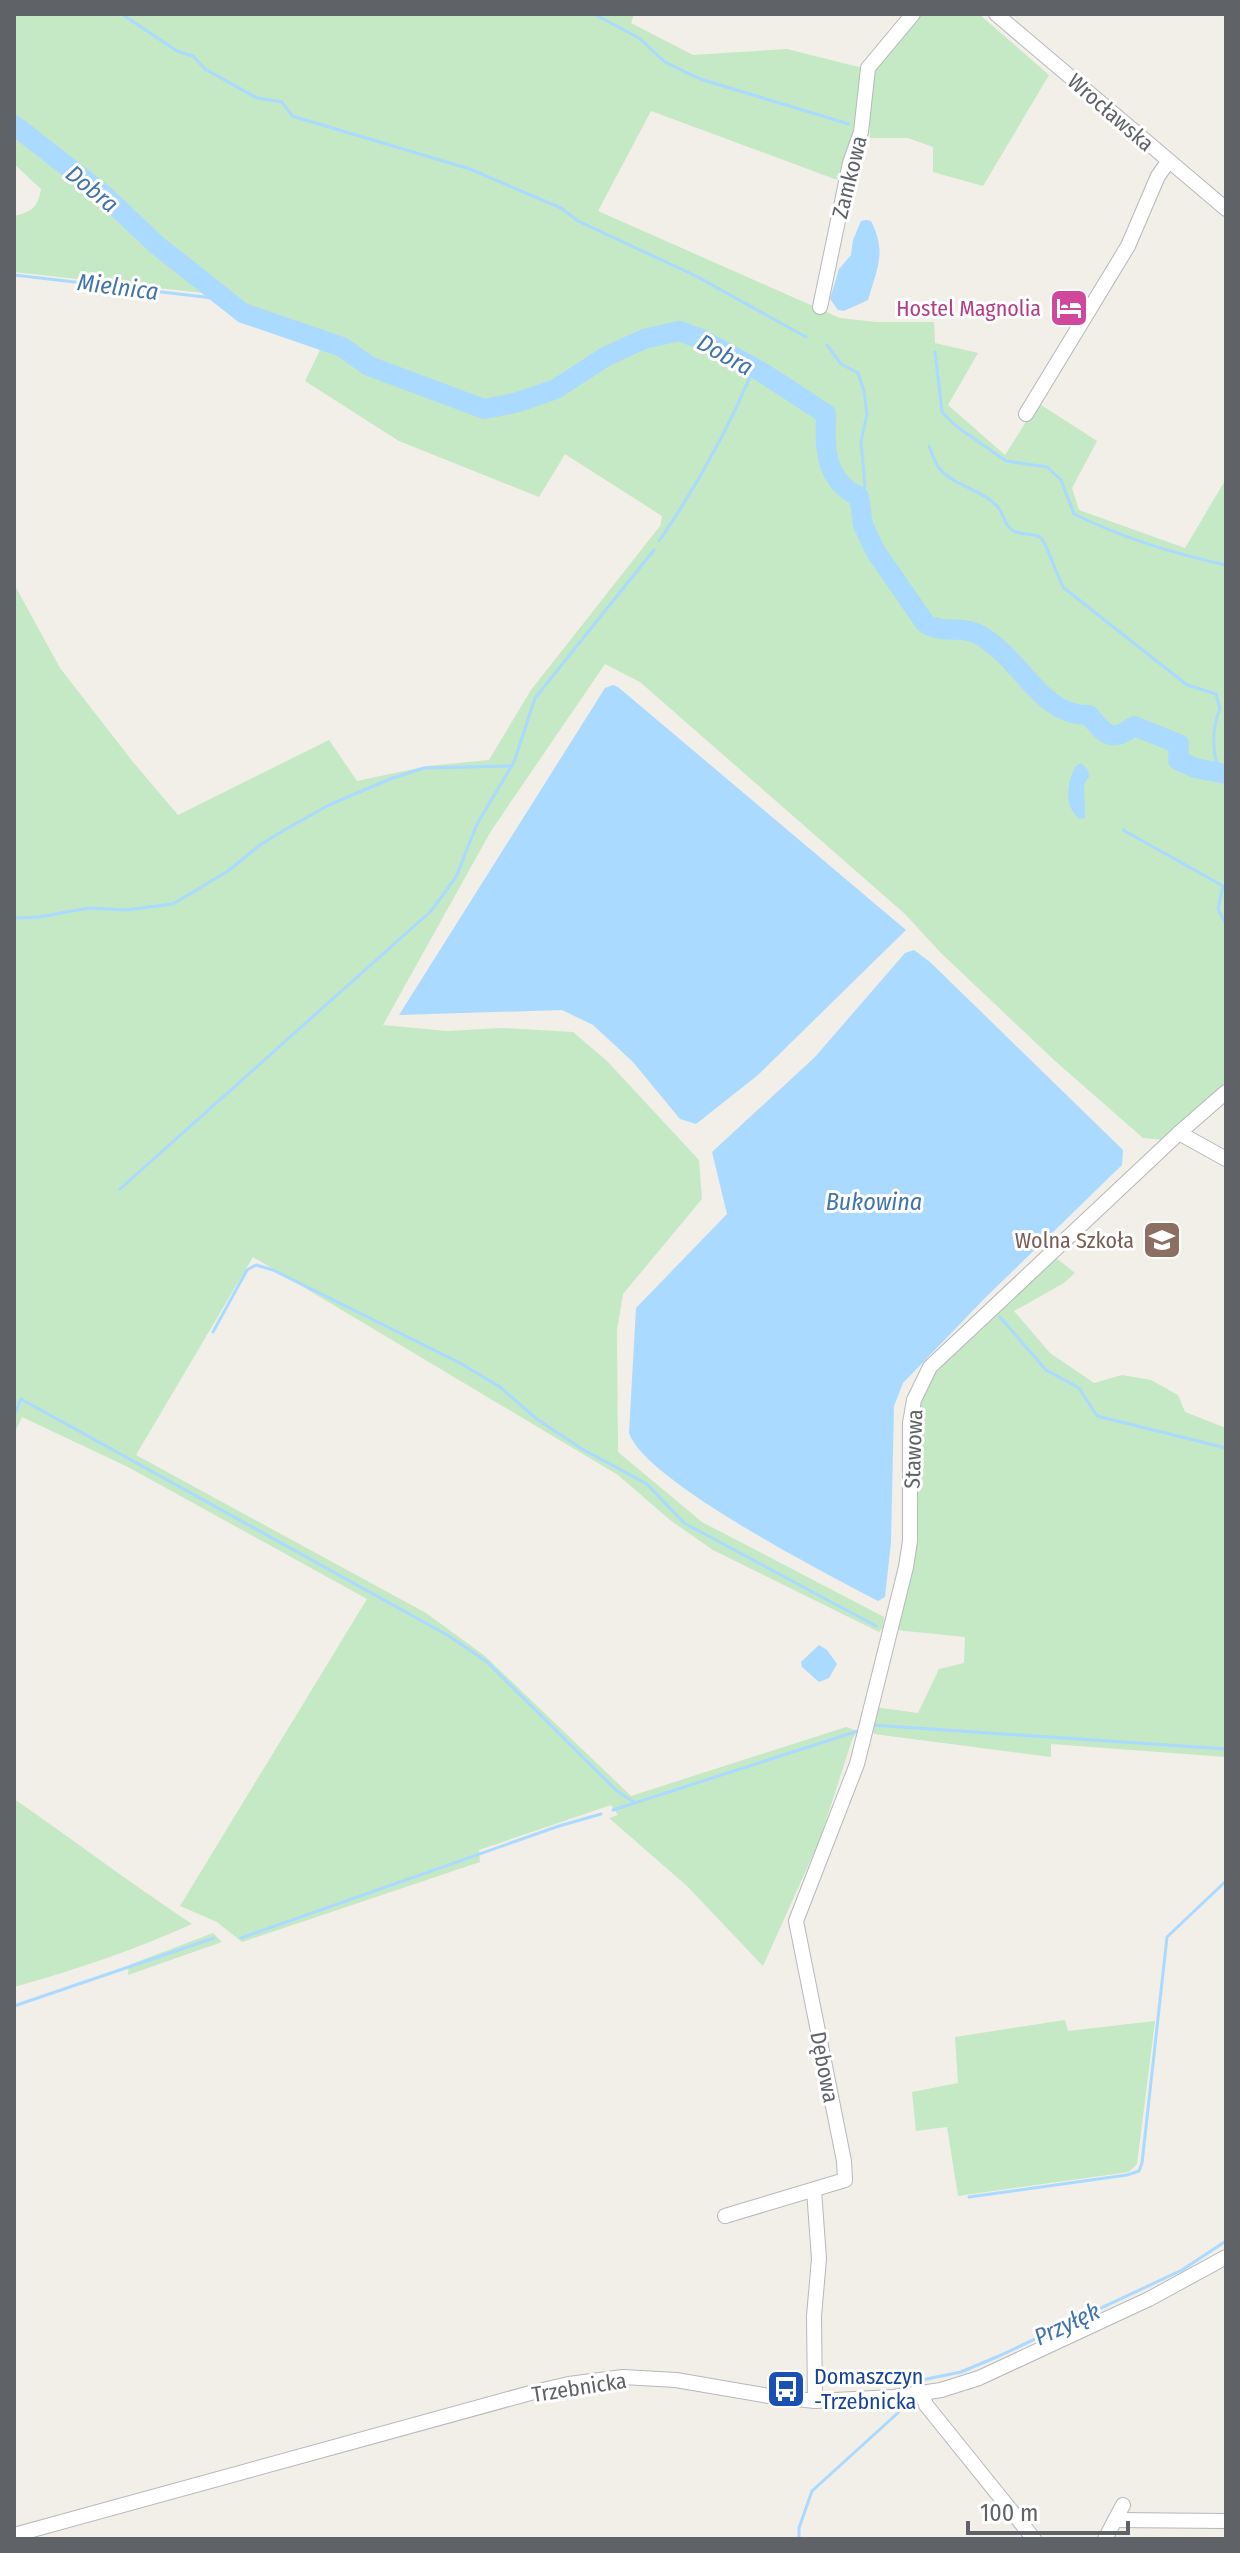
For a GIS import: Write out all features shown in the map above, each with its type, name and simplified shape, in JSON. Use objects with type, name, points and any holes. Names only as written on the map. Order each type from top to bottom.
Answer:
[{"type":"street","name":"Zamkowa","points":[[820,307],[850,163],[861,132],[868,68],[913,14]]},
{"type":"street","name":"Wrocławska","points":[[996,14],[1226,209]]},
{"type":"street","points":[[1026,414],[1128,246],[1158,176],[1168,162]]},
{"type":"street","name":"Stawowa","points":[[796,1921],[857,1764],[906,1567],[910,1541],[910,1423],[914,1400],[922,1382],[930,1367],[1226,1092]]},
{"type":"street","points":[[1179,1133],[1226,1159]]},
{"type":"street","name":"Dębowa","points":[[725,2216],[840,2183],[847,2174],[796,1921]]},
{"type":"street","points":[[814,2190],[819,2259],[814,2316],[815,2401]]},
{"type":"street","name":"Trzebnicka","points":[[14,2535],[569,2384],[623,2377],[656,2378],[815,2401],[894,2397],[951,2388],[1149,2299],[1226,2257]]},
{"type":"street","points":[[917,2394],[1034,2539]]},
{"type":"street","points":[[1105,2539],[1123,2505]]},
{"type":"street","points":[[1115,2520],[1226,2521]]},
{"type":"green space","points":[[14,14],[634,14],[631,23],[693,55],[787,49],[863,68],[854,126],[840,181],[651,111],[598,211],[840,318],[876,322],[934,322],[935,343],[978,353],[948,405],[1005,455],[1038,403],[1097,441],[1072,488],[1079,510],[1185,548],[1226,479],[1226,1082],[1164,1140],[1143,1138],[1054,1060],[941,953],[905,914],[640,682],[605,664],[491,831],[383,1025],[447,1031],[502,1028],[573,1032],[607,1061],[699,1160],[702,1199],[623,1294],[617,1330],[618,1452],[702,1522],[884,1617],[883,1628],[879,1632],[713,1550],[670,1520],[618,1475],[253,1257],[136,1455],[426,1613],[485,1656],[631,1796],[846,1727],[857,1731],[820,1839],[763,1966],[687,1886],[609,1818],[618,1815],[611,1805],[479,1850],[480,1862],[242,1942],[217,1922],[180,1906],[367,1599],[128,1467],[22,1417],[14,1434],[14,584],[60,668],[178,815],[329,740],[357,781],[428,766],[489,760],[531,690],[660,526],[662,516],[565,454],[539,497],[399,441],[305,381],[321,348],[339,351],[364,370],[466,403],[487,414],[511,410],[557,392],[605,361],[632,349],[668,339],[687,337],[727,356],[729,350],[681,328],[665,331],[604,355],[553,387],[486,405],[374,362],[331,339],[212,294],[14,272],[14,216],[33,208],[41,189],[14,164]]},
{"type":"green space","points":[[919,14],[979,14],[1049,75],[983,186],[933,172],[933,147],[908,138],[870,138],[868,91],[878,60]]},
{"type":"green space","points":[[1056,1258],[1075,1273],[1064,1283],[1014,1311],[1050,1353],[1094,1383],[1122,1375],[1151,1380],[1178,1395],[1185,1412],[1226,1428],[1226,1757],[1051,1744],[1051,1757],[874,1734],[872,1729],[874,1707],[918,1713],[939,1669],[964,1663],[965,1637],[896,1630],[914,1417],[932,1372]]},
{"type":"green space","points":[[14,1799],[192,1924],[104,1959],[14,1987]]},
{"type":"green space","points":[[213,1933],[222,1942],[128,1975],[129,1965]]},
{"type":"green space","points":[[1065,2020],[1068,2031],[1155,2021],[1137,2164],[1129,2172],[958,2196],[947,2127],[916,2131],[912,2092],[958,2083],[955,2037]]},
{"type":"water","points":[[861,221],[871,221],[879,242],[877,269],[868,300],[844,311],[838,310],[830,299],[839,269],[851,255]]},
{"type":"water","points":[[613,685],[906,930],[758,1075],[696,1124],[680,1119],[633,1062],[593,1025],[562,1010],[399,1015],[605,688]]},
{"type":"water","points":[[1081,763],[1088,770],[1089,777],[1084,784],[1085,818],[1080,819],[1071,808],[1068,794],[1072,774]]},
{"type":"water","name":"Bukowina","points":[[914,950],[1123,1150],[1122,1165],[903,1383],[894,1406],[891,1542],[885,1597],[878,1601],[781,1549],[701,1500],[667,1476],[642,1453],[629,1433],[636,1308],[727,1214],[712,1152],[815,1057],[905,953]]},
{"type":"water","points":[[819,1645],[837,1664],[829,1678],[819,1682],[802,1667],[801,1662]]},
{"type":"waterway","points":[[122,14],[177,51],[193,56],[205,69],[257,98],[282,102],[292,116],[470,169],[561,208],[578,221],[696,276],[806,337]]},
{"type":"waterway","points":[[594,14],[639,38],[665,62],[700,79],[849,124]]},
{"type":"waterway","name":"Dobra","points":[[14,125],[104,195],[158,246],[243,313],[342,347],[369,366],[484,409],[515,403],[556,389],[605,357],[644,339],[679,331],[701,339],[760,371],[826,414],[827,451],[833,472],[847,490],[859,497],[863,525],[876,552],[925,623],[982,637],[1006,656],[1048,700],[1060,708],[1089,715],[1109,735],[1120,734],[1134,726],[1179,744],[1178,760],[1195,768],[1226,774]]},
{"type":"waterway","name":"Mielnica","points":[[14,275],[222,299]]},
{"type":"waterway","points":[[827,345],[841,364],[858,373],[864,391],[867,414],[861,442],[865,486],[859,497]]},
{"type":"waterway","points":[[935,352],[942,412],[956,426],[1006,461],[1047,467],[1061,480],[1074,514],[1148,544],[1226,565]]},
{"type":"waterway","points":[[659,541],[711,457],[754,368]]},
{"type":"waterway","points":[[929,446],[939,468],[996,505],[1012,530],[1041,538],[1064,588],[1187,685],[1216,694],[1220,709],[1214,740],[1219,772]]},
{"type":"waterway","points":[[120,1189],[431,911],[456,877],[477,824],[514,762],[535,698],[654,550]]},
{"type":"waterway","points":[[14,918],[89,908],[126,910],[173,904],[228,871],[286,829],[329,805],[390,779],[424,768],[512,766]]},
{"type":"waterway","points":[[1123,830],[1223,886],[1218,909],[1226,924]]},
{"type":"waterway","points":[[213,1332],[247,1270],[256,1265],[273,1270],[460,1363],[500,1387],[538,1420],[582,1449],[647,1484],[684,1523],[876,1626]]},
{"type":"waterway","points":[[1000,1317],[1046,1370],[1079,1388],[1097,1416],[1226,1448]]},
{"type":"waterway","points":[[14,1416],[21,1399],[449,1636],[487,1662],[617,1791],[635,1803]]},
{"type":"waterway","points":[[872,1725],[1226,1749]]},
{"type":"waterway","points":[[613,1810],[861,1730]]},
{"type":"waterway","points":[[241,1938],[601,1814]]},
{"type":"waterway","points":[[969,2197],[1139,2171],[1167,1937],[1226,1881]]},
{"type":"waterway","points":[[14,2006],[214,1938]]},
{"type":"waterway","name":"Przyłęk","points":[[901,2387],[902,2384],[961,2372],[999,2356],[1182,2270],[1226,2241]]},
{"type":"waterway","name":"Przyłęk","points":[[799,2539],[799,2528],[812,2491],[900,2411],[902,2404]]},
{"type":"place","name":"Hostel Magnolia","points":[[1069,308]]},
{"type":"place","name":"Wolna Szkoła","points":[[1162,1240]]},
{"type":"place","name":"Domaszczyn -Trzebnicka","points":[[786,2389]]}]
